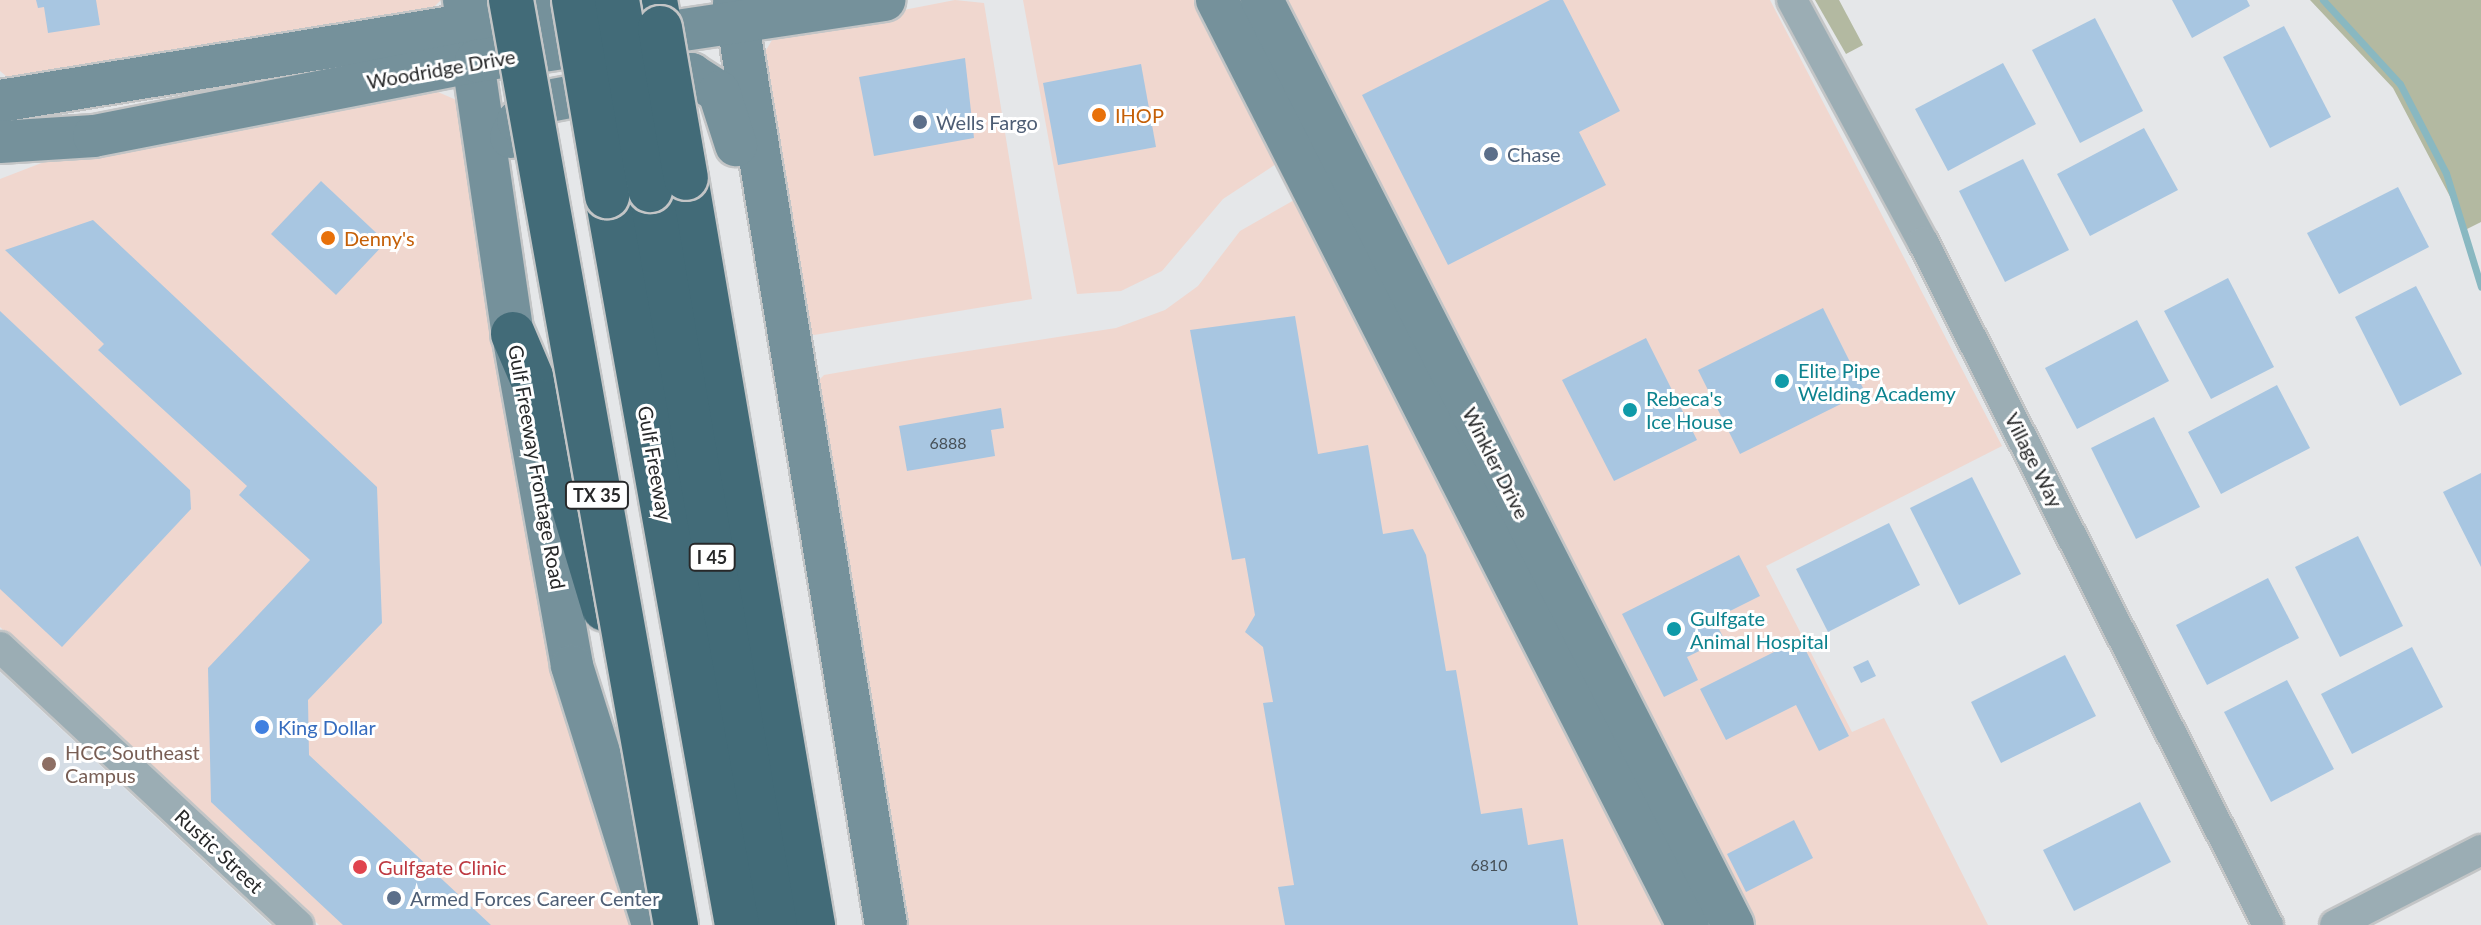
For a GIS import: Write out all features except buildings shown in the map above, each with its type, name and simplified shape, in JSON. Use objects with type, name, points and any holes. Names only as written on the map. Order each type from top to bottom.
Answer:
[{"type":"highway","name":"TX 35","points":[[511,0],[676,925]]},
{"type":"highway","name":"Gulf Freeway","points":[[574,0],[737,925]]},
{"type":"highway","name":"Gulf Freeway","points":[[619,0],[668,184],[813,925]]},
{"type":"highway","name":"Gulf Freeway","points":[[659,9],[668,184],[775,925]]},
{"type":"highway","points":[[513,334],[547,416],[696,925]]},
{"type":"main road","name":"Woodridge Drive","points":[[0,101],[469,28],[619,0]]},
{"type":"main road","name":"Woodridge Drive","points":[[0,142],[94,136],[469,28],[884,0]]},
{"type":"main road","name":"Winkler Drive","points":[[1217,0],[1318,159],[1364,250],[1466,403],[1534,581],[1662,876],[1688,925]]},
{"type":"main road","name":"Winkler Drive","points":[[1262,0],[1318,159]]},
{"type":"main road","points":[[736,12],[886,925]]},
{"type":"main road","name":"Gulf Freeway Frontage Road","points":[[469,28],[513,334],[572,666],[653,925]]},
{"type":"main road","points":[[500,229],[508,210],[503,164],[508,142],[530,110],[543,102],[691,74],[719,92],[730,118],[774,322],[789,342]]},
{"type":"main road","points":[[0,170],[94,136]]},
{"type":"main road","name":"Winkler Drive","points":[[1364,250],[1377,320],[1699,859],[1733,925]]},
{"type":"main road","points":[[1377,320],[1421,357],[1440,393],[1451,403],[1466,403]]},
{"type":"main road","points":[[1662,876],[1699,859]]},
{"type":"street","name":"Village Way","points":[[1792,0],[1923,242],[2268,925]]},
{"type":"street","name":"Rustic Street","points":[[0,647],[298,925]]},
{"type":"street","points":[[2335,925],[2481,850]]},
{"type":"shaded area","points":[[0,0],[441,0],[428,13],[12,81],[0,71]]},
{"type":"shaded area","points":[[955,0],[984,3],[1032,299],[814,335],[809,332],[762,57],[775,35]]},
{"type":"shaded area","points":[[1023,0],[1199,0],[1279,162],[1223,199],[1162,271],[1121,291],[1077,294]]},
{"type":"shaded area","points":[[1276,0],[1770,0],[2002,446],[1766,566],[1852,732],[1884,718],[1988,925],[1745,925]]},
{"type":"shaded area","points":[[438,92],[461,102],[637,925],[319,925],[0,627],[0,179],[44,162],[154,137]]},
{"type":"shaded area","points":[[1296,199],[1671,925],[907,925],[818,381],[824,375],[1116,328],[1165,310],[1198,286],[1240,231]]},
{"type":"shaded area","name":"HCC Southeast Campus","points":[[0,672],[198,857],[271,925],[0,925]]},
{"type":"green space","points":[[1815,0],[1839,0],[1863,45],[1846,54]]},
{"type":"green space","points":[[2310,0],[2481,0],[2481,222],[2467,229],[2393,88]]},
{"type":"waterway","points":[[2323,0],[2400,84],[2446,173],[2481,287]]},
{"type":"place","name":"IHOP","points":[[1099,115]]},
{"type":"place","name":"Wells Fargo","points":[[920,122]]},
{"type":"place","name":"Chase","points":[[1491,154]]},
{"type":"place","name":"Denny's","points":[[328,238]]},
{"type":"place","name":"Elite Pipe Welding Academy","points":[[1782,381]]},
{"type":"place","name":"Rebeca's Ice House","points":[[1630,410]]},
{"type":"place","name":"Gulfgate Animal Hospital","points":[[1674,629]]},
{"type":"place","name":"King Dollar","points":[[262,727]]},
{"type":"place","name":"HCC Southeast Campus","points":[[49,764]]},
{"type":"place","name":"Gulfgate Clinic","points":[[360,867]]},
{"type":"place","name":"Armed Forces Career Center","points":[[394,898]]}]
